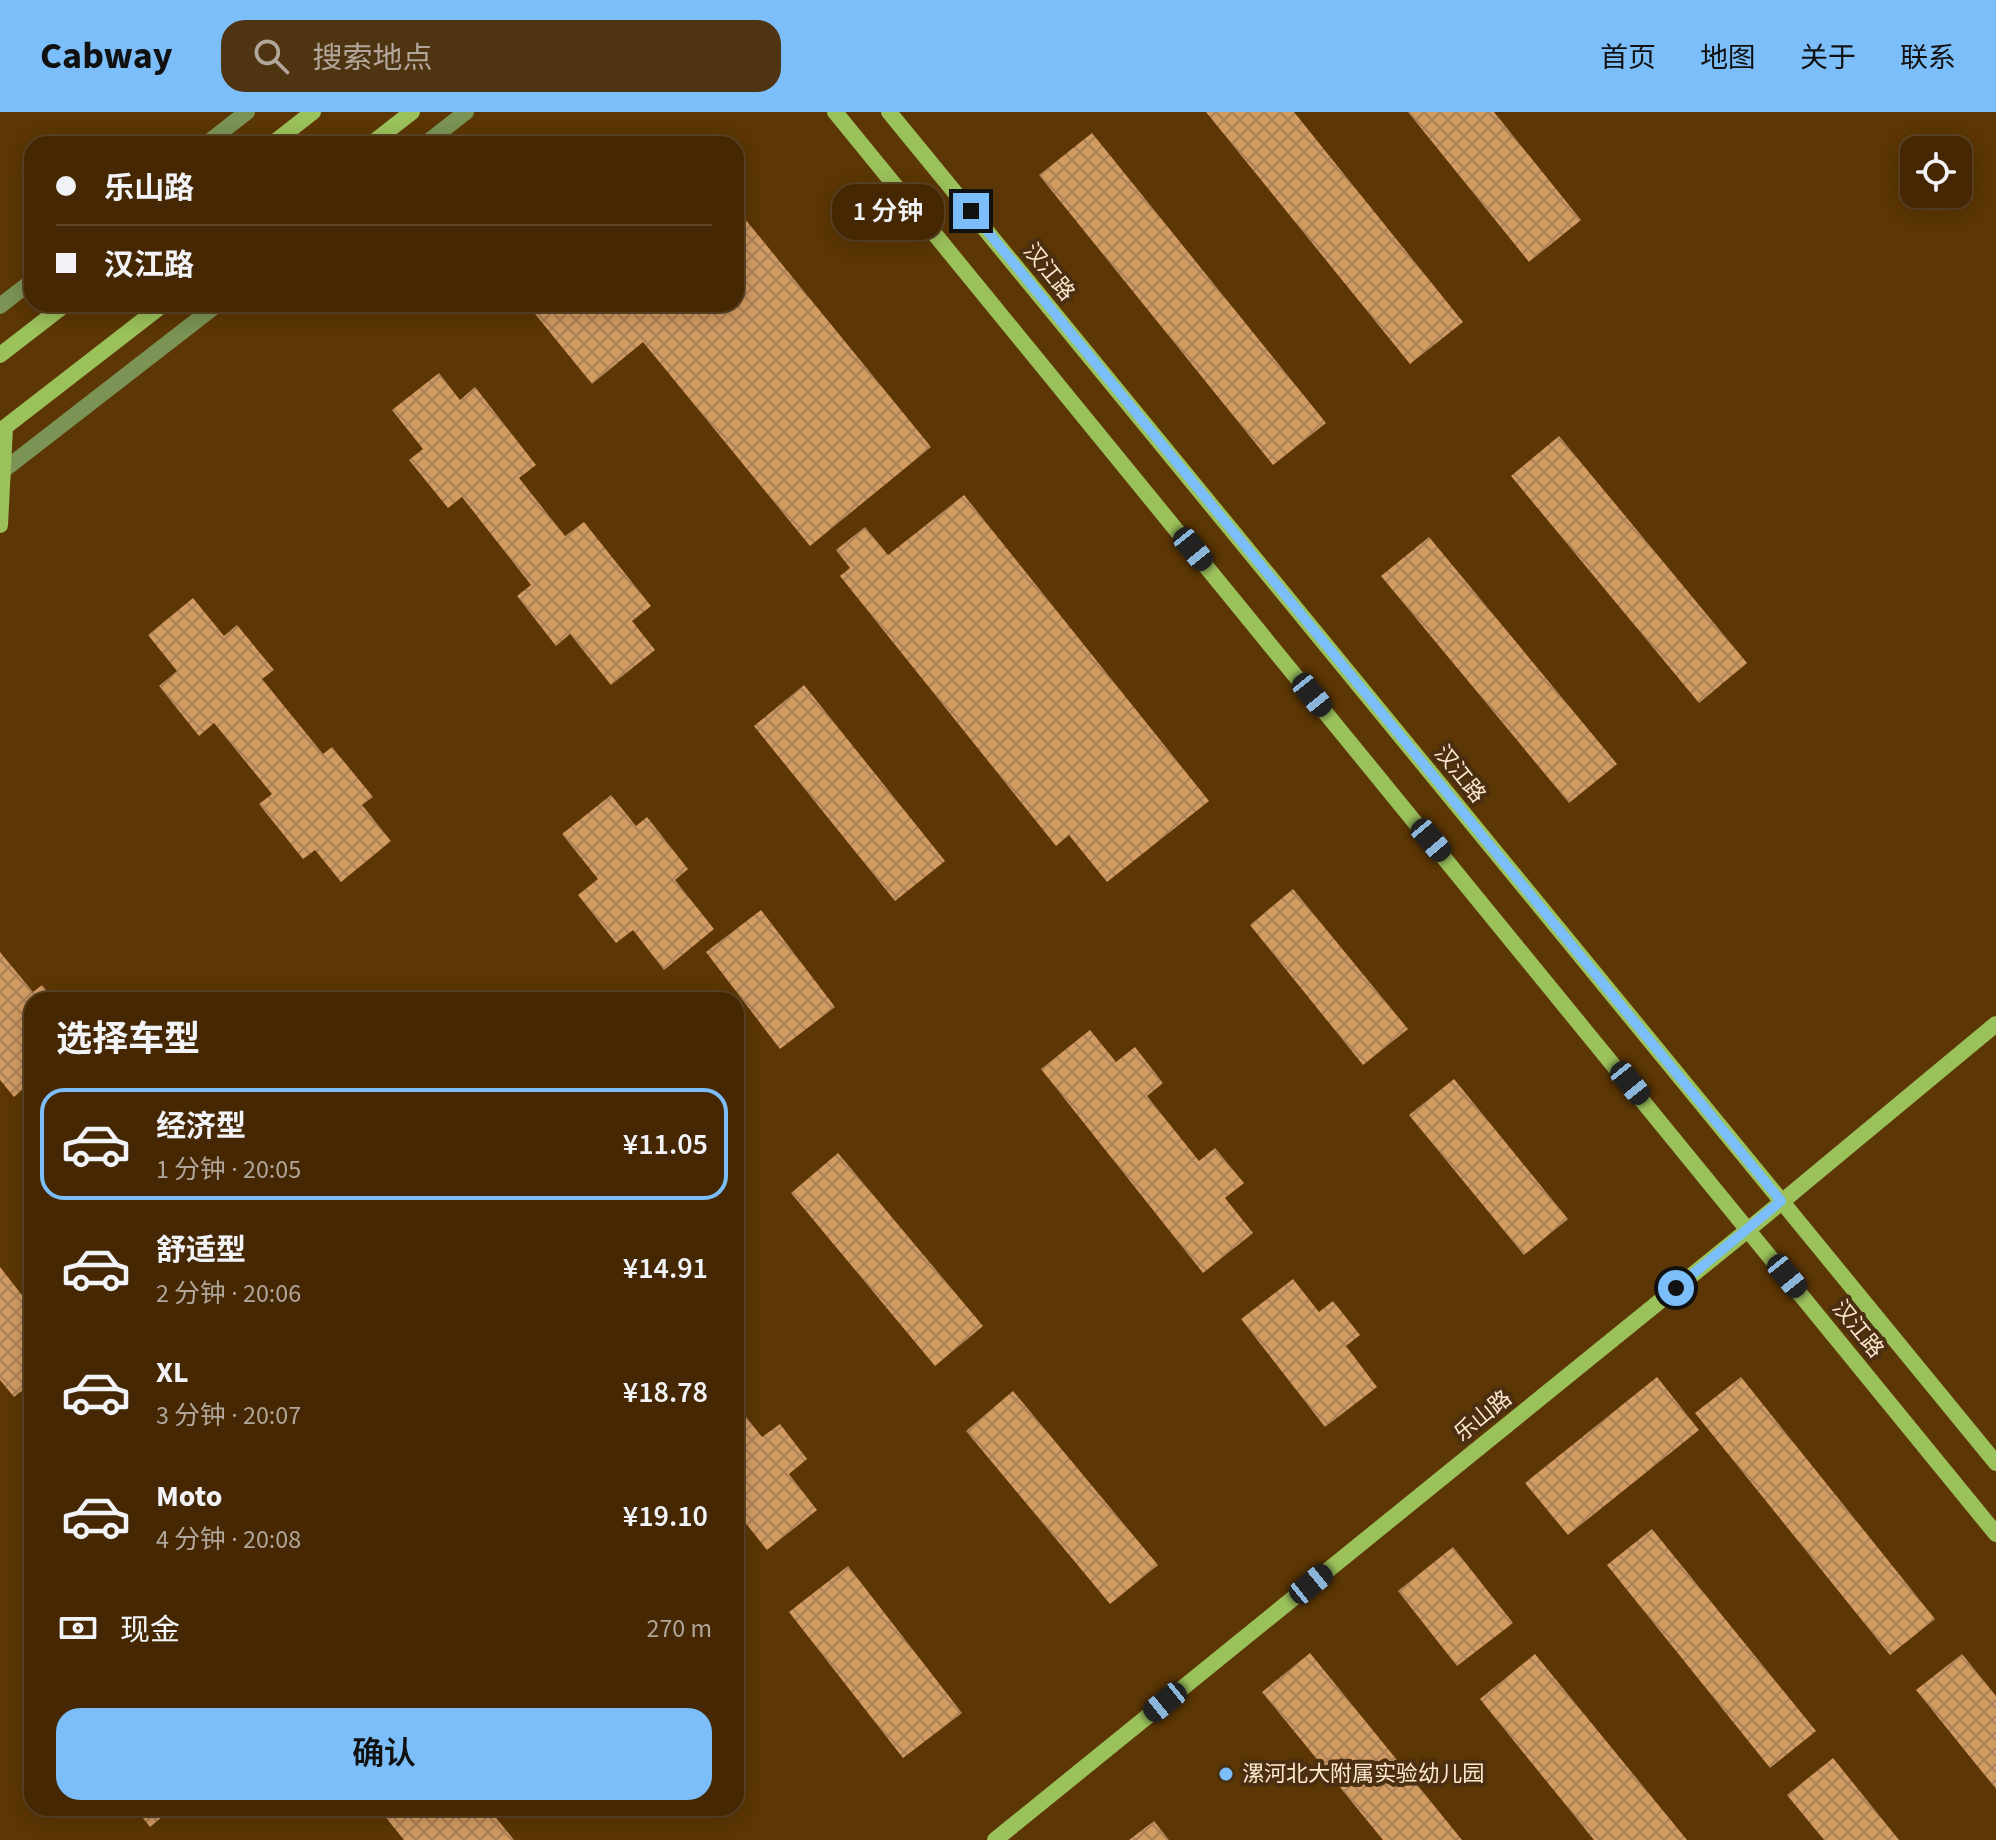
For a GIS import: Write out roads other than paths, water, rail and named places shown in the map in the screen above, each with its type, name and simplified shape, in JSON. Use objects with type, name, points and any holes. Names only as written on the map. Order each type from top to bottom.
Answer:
[{"type":"street","points":[[216,136],[247,112]]},
{"type":"street","points":[[282,136],[313,112]]},
{"type":"street","points":[[381,136],[412,112]]},
{"type":"street","points":[[435,136],[466,112]]},
{"type":"street","name":"汉江路","points":[[835,112],[1996,1534]]},
{"type":"street","name":"汉江路","points":[[889,112],[1996,1463]]},
{"type":"street","points":[[0,306],[24,287]]},
{"type":"street","points":[[0,355],[56,312]]},
{"type":"street","points":[[0,525],[2,429],[154,312]]},
{"type":"street","points":[[1,472],[208,312]]},
{"type":"street","name":"乐山路","points":[[995,1840],[1749,1229],[1996,1024]]},
{"type":"place","name":"漯河北大附属实验幼儿园","points":[[1226,1774]]}]
